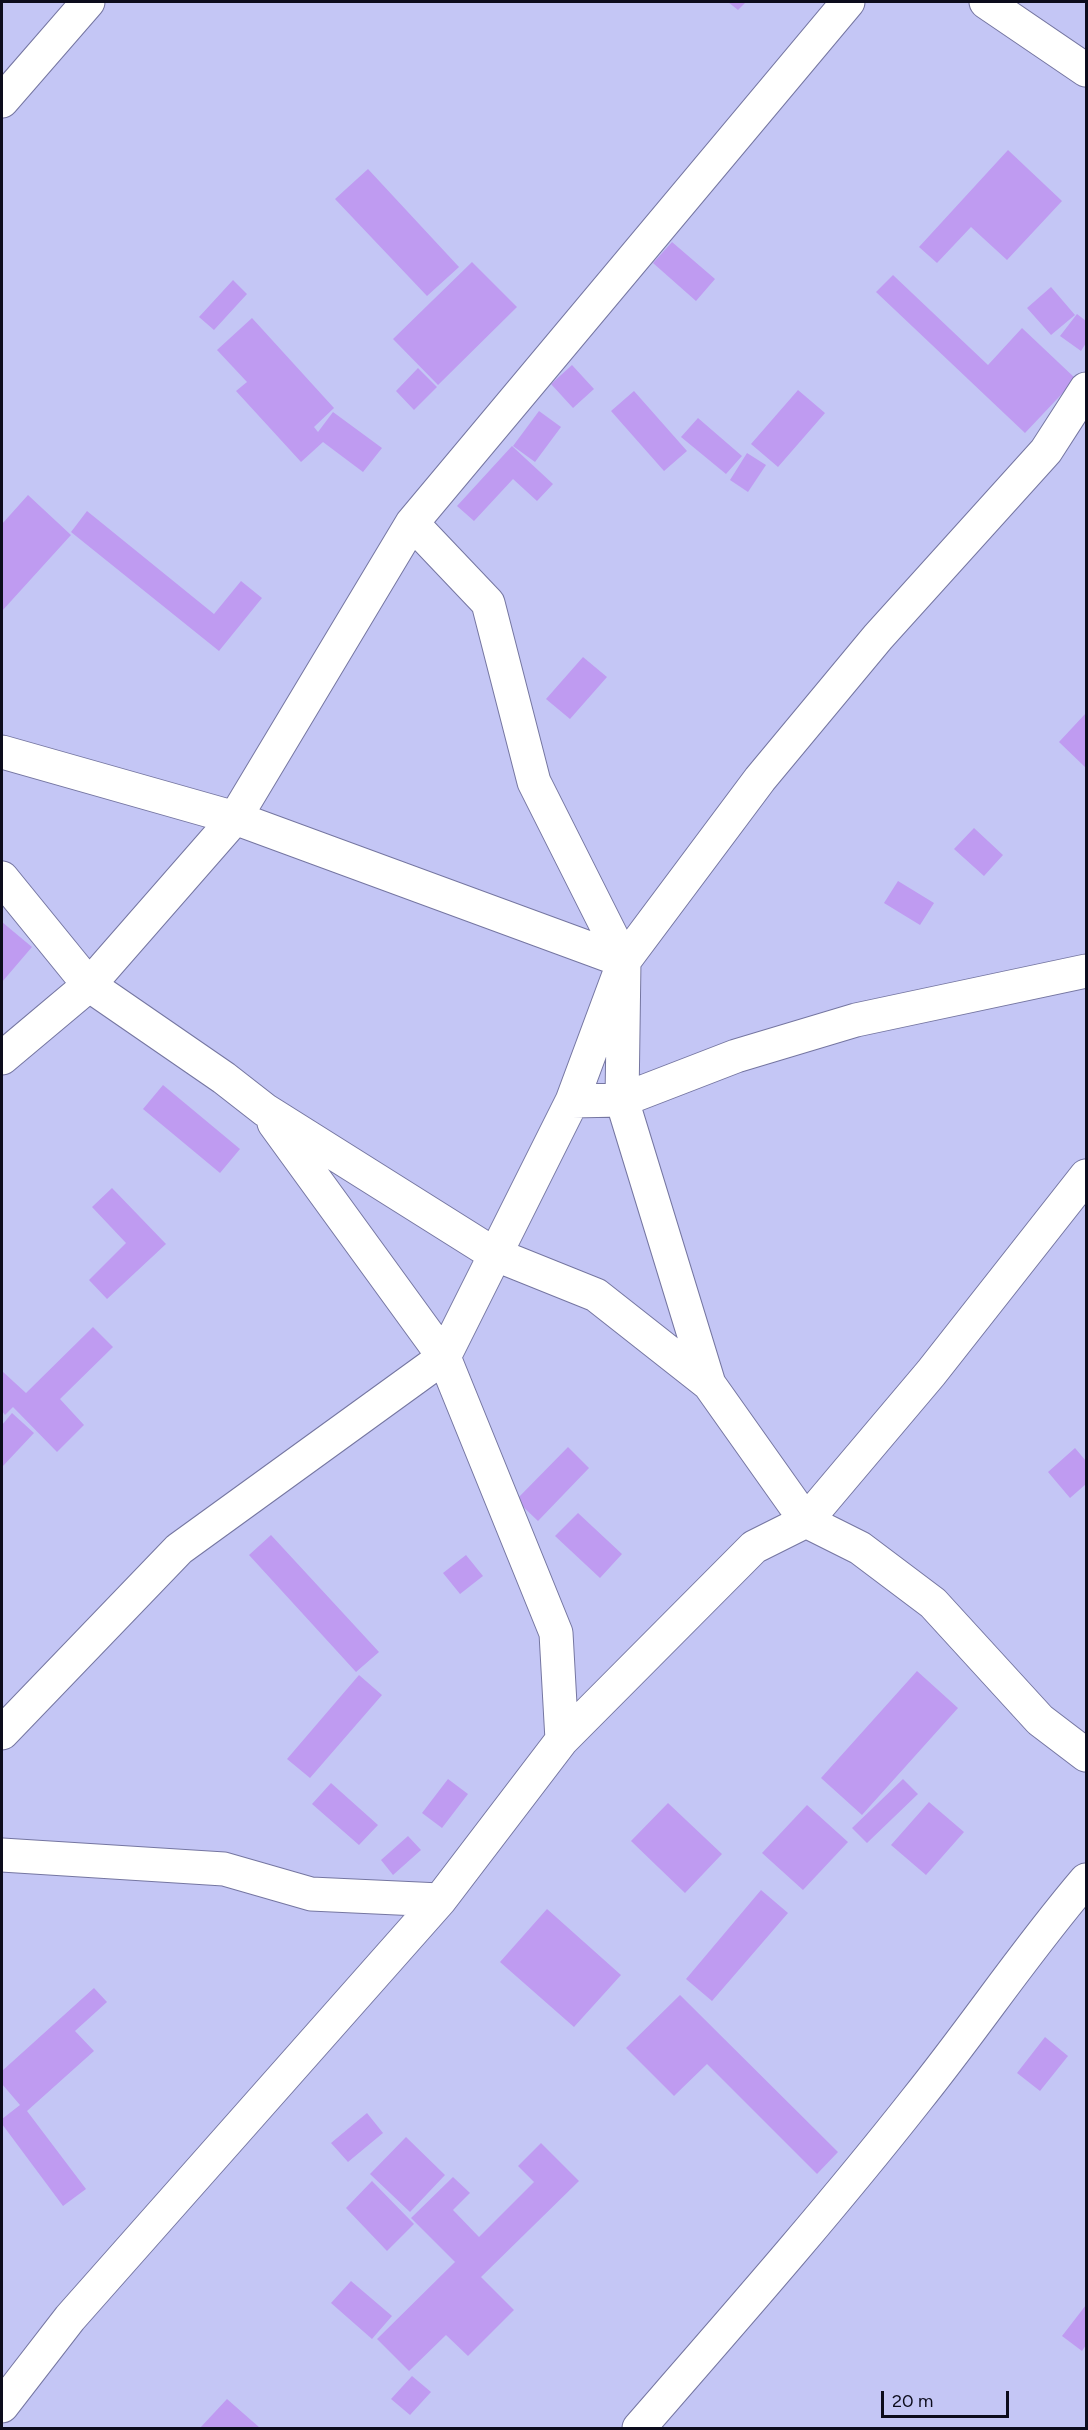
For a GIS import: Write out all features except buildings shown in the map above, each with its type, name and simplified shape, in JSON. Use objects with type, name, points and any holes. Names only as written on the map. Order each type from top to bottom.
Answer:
[{"type":"street","points":[[2,101],[88,2]]},
{"type":"street","points":[[2,1058],[89,985],[236,818],[412,523],[848,2]]},
{"type":"street","points":[[986,2],[1086,70]]},
{"type":"street","points":[[2,1734],[179,1549],[444,1357],[572,1101],[624,962],[760,779],[878,637],[1046,451],[1086,389]]},
{"type":"street","points":[[412,523],[488,603],[534,782],[624,962],[622,1100],[710,1384]]},
{"type":"street","points":[[2,752],[236,818],[624,962]]},
{"type":"street","points":[[2,878],[89,985],[224,1078],[265,1110],[494,1254],[596,1295],[710,1384],[806,1521],[860,1548],[933,1603],[1040,1720],[1086,1755]]},
{"type":"street","points":[[572,1101],[622,1100],[736,1056],[856,1020],[1086,971]]},
{"type":"street","points":[[265,1110],[444,1357],[556,1634],[562,1740]]},
{"type":"street","points":[[2,2406],[70,2318],[440,1900],[562,1740],[754,1547],[806,1521],[931,1373],[1086,1176]]},
{"type":"street","points":[[2,1855],[224,1869],[311,1894],[440,1900]]},
{"type":"street","points":[[639,2428],[763,2285],[917,2099],[1050,1922],[1086,1880]]}]
